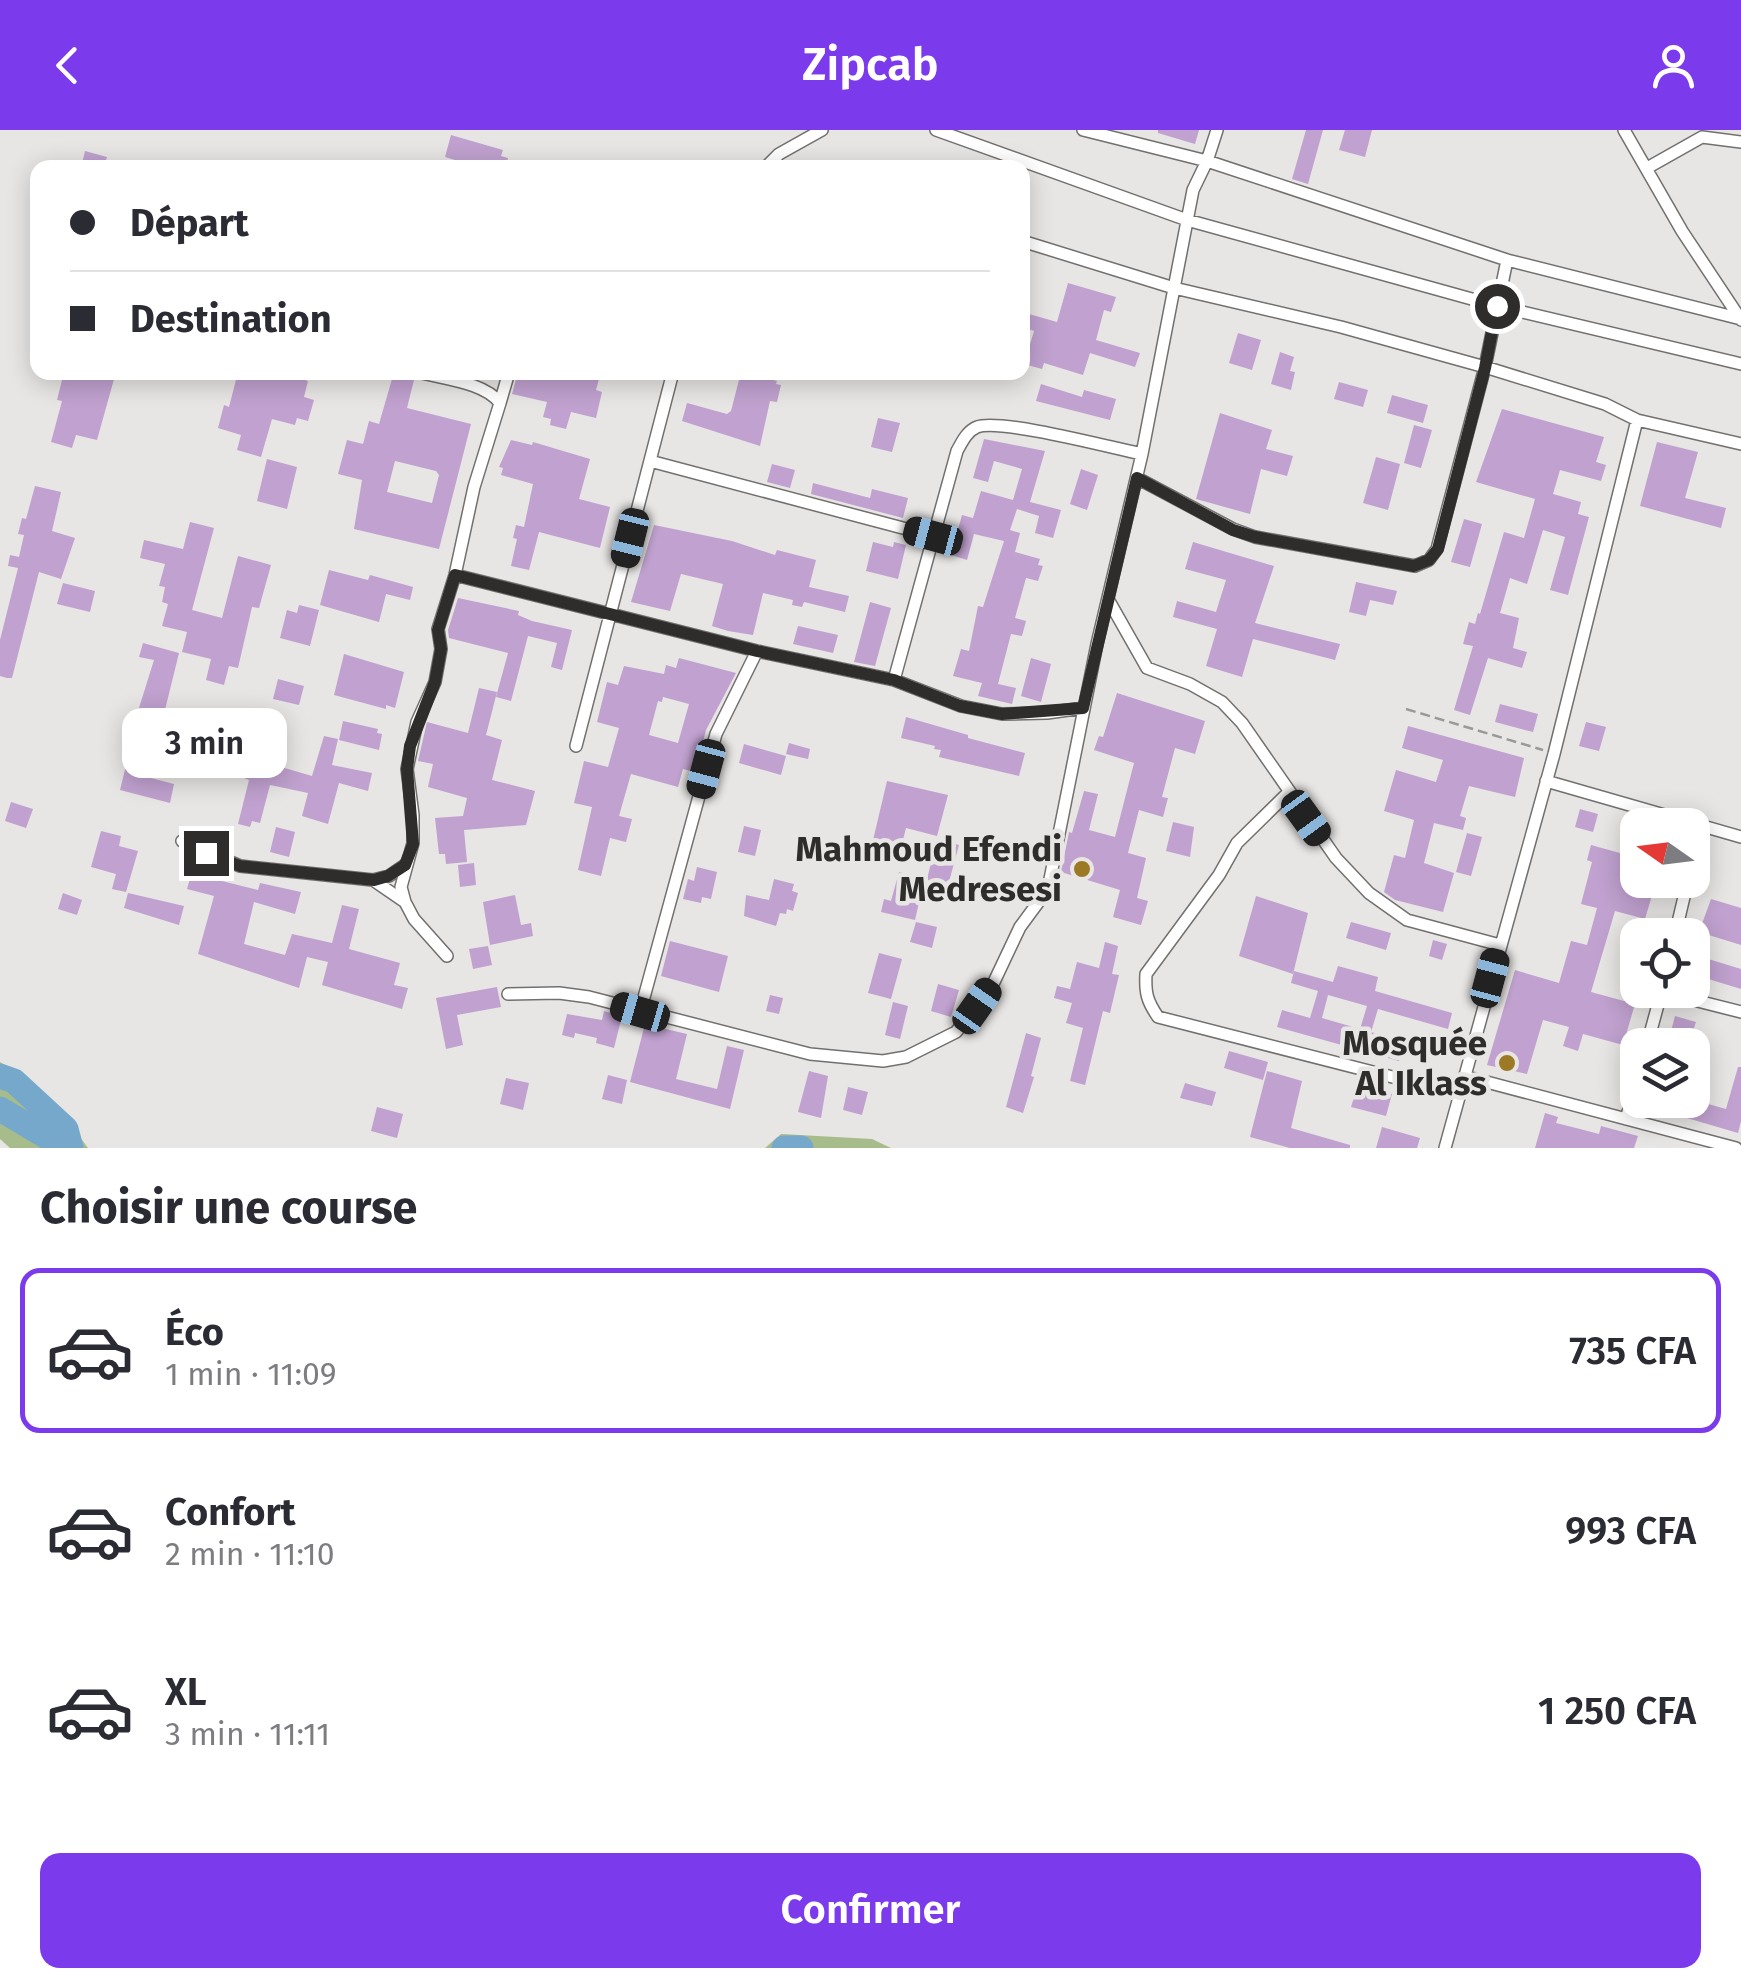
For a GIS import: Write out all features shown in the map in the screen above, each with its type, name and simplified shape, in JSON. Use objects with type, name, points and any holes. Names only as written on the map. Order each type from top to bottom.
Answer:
[{"type":"street","points":[[773,160],[822,130]]},
{"type":"street","points":[[936,130],[1020,160]]},
{"type":"street","points":[[1084,130],[1207,161],[1507,260],[1740,319]]},
{"type":"street","points":[[508,994],[560,993],[810,1054],[883,1060],[906,1057],[956,1032],[994,982],[1020,927],[1048,889],[1083,708],[1142,454],[1192,190],[1217,130]]},
{"type":"street","points":[[1624,130],[1674,218],[1740,319]]},
{"type":"street","points":[[1647,168],[1702,138],[1741,142]]},
{"type":"street","points":[[1030,164],[1187,220],[1497,306],[1741,364]]},
{"type":"street","points":[[1030,243],[1174,288],[1342,326],[1605,404],[1637,420],[1741,444]]},
{"type":"street","points":[[1137,478],[1233,530],[1255,537],[1414,566],[1429,560],[1438,549],[1485,368],[1507,260]]},
{"type":"street","points":[[447,380],[484,390],[500,403]]},
{"type":"street","points":[[448,956],[404,902],[401,887],[413,844],[407,769],[410,746],[435,682],[441,649],[438,630],[455,575],[474,487],[507,380]]},
{"type":"street","points":[[576,746],[671,380]]},
{"type":"street","points":[[1445,1148],[1554,754],[1637,420]]},
{"type":"street","points":[[894,680],[957,451],[966,436],[978,426],[1004,426],[1142,454]]},
{"type":"street","points":[[650,461],[933,536]]},
{"type":"street","points":[[455,575],[757,651],[894,680],[960,706],[1002,714],[1083,708]]},
{"type":"street","points":[[1109,601],[1147,668],[1190,684],[1222,702],[1242,723],[1336,858],[1390,910],[1407,920],[1500,946]]},
{"type":"street","points":[[640,1012],[716,734],[757,651]]},
{"type":"street","points":[[1546,782],[1638,808]]},
{"type":"street","points":[[1289,792],[1237,843],[1220,875],[1146,974],[1144,993],[1149,1004],[1158,1016],[1459,1094]]},
{"type":"street","points":[[1710,828],[1741,836]]},
{"type":"street","points":[[182,841],[240,866],[374,880],[405,865]]},
{"type":"street","points":[[374,880],[404,902]]},
{"type":"street","points":[[1710,1004],[1741,1012]]},
{"type":"street","points":[[1464,1076],[1736,1148]]},
{"type":"path","points":[[1406,710],[1554,754]]},
{"type":"green space","points":[[0,1062],[49,1100],[88,1148],[10,1148],[0,1139]]},
{"type":"green space","points":[[781,1134],[872,1139],[891,1148],[765,1148]]},
{"type":"building","points":[[1158,130],[1199,130],[1195,144]]},
{"type":"building","points":[[1306,130],[1323,130],[1308,184],[1292,179]]},
{"type":"building","points":[[1345,130],[1372,130],[1365,157],[1339,150]]},
{"type":"building","points":[[451,135],[503,150],[501,156],[508,158],[455,160],[445,157]]},
{"type":"building","points":[[85,151],[107,157],[106,160],[83,160]]},
{"type":"building","points":[[1068,283],[1116,297],[1111,312],[1104,310],[1096,340],[1140,353],[1135,367],[1090,353],[1083,375],[1044,363],[1042,369],[1030,366],[1034,331],[1030,330],[1030,314],[1057,322]]},
{"type":"building","points":[[1238,333],[1261,340],[1252,370],[1229,363]]},
{"type":"building","points":[[1280,352],[1294,357],[1291,390],[1271,384]]},
{"type":"building","points":[[62,380],[114,380],[97,440],[76,435],[72,448],[51,442],[62,401],[57,400]]},
{"type":"building","points":[[236,380],[305,380],[304,397],[314,400],[308,421],[297,418],[295,425],[272,419],[261,457],[237,450],[241,435],[218,428],[224,405],[229,407]]},
{"type":"building","points":[[392,380],[414,380],[407,408],[471,424],[439,549],[354,529],[362,480],[338,474],[347,440],[363,444],[369,421],[379,424]],"holes":[[[395,461],[439,475],[432,503],[387,492]]]},
{"type":"building","points":[[516,380],[599,380],[596,390],[602,392],[596,418],[571,412],[566,429],[550,425],[551,419],[543,417],[547,402],[512,394]]},
{"type":"building","points":[[739,380],[773,380],[781,385],[777,402],[770,401],[760,446],[682,421],[687,403],[727,414]]},
{"type":"building","points":[[1339,382],[1368,390],[1363,407],[1334,399]]},
{"type":"building","points":[[1041,384],[1082,397],[1084,390],[1116,399],[1110,420],[1036,401]]},
{"type":"building","points":[[1392,395],[1428,405],[1423,423],[1387,413]]},
{"type":"building","points":[[1502,409],[1604,437],[1596,462],[1606,465],[1601,481],[1560,470],[1553,494],[1581,502],[1578,514],[1589,517],[1568,595],[1550,590],[1565,537],[1543,530],[1527,584],[1510,578],[1500,613],[1519,618],[1513,648],[1527,652],[1522,668],[1488,658],[1470,715],[1454,710],[1473,646],[1463,644],[1469,622],[1475,624],[1480,614],[1504,532],[1524,538],[1535,499],[1476,482]]},
{"type":"building","points":[[1220,413],[1272,430],[1266,449],[1293,456],[1287,476],[1261,469],[1250,514],[1196,499]]},
{"type":"building","points":[[878,418],[900,423],[892,452],[871,447]]},
{"type":"building","points":[[1414,425],[1432,430],[1421,468],[1404,463]]},
{"type":"building","points":[[984,439],[1045,451],[1030,502],[1061,510],[1053,538],[1035,533],[1039,516],[1017,509],[1010,530],[1020,533],[1015,552],[1040,559],[1038,565],[1043,566],[1038,581],[1026,578],[1015,618],[1026,621],[1022,636],[1011,634],[998,684],[1016,688],[1012,704],[978,696],[982,683],[953,676],[961,649],[969,651],[978,606],[983,607],[1004,541],[974,534],[967,560],[951,555],[962,515],[973,518],[981,491],[1013,500],[1022,469],[994,461],[988,482],[973,478]]},
{"type":"building","points":[[511,440],[532,445],[533,442],[590,459],[579,499],[610,507],[600,548],[539,532],[529,570],[511,566],[516,525],[524,527],[533,484],[501,475],[503,468],[499,467]]},
{"type":"building","points":[[1657,442],[1698,452],[1685,498],[1726,508],[1721,528],[1640,506]]},
{"type":"building","points":[[1376,457],[1400,464],[1388,510],[1363,503]]},
{"type":"building","points":[[267,459],[297,467],[287,509],[257,501]]},
{"type":"building","points":[[772,464],[795,470],[790,488],[767,482]]},
{"type":"building","points":[[1081,469],[1098,475],[1087,510],[1070,504]]},
{"type":"building","points":[[813,483],[870,498],[872,489],[908,498],[903,518],[811,494]]},
{"type":"building","points":[[35,486],[61,492],[52,531],[75,538],[61,579],[39,572],[12,678],[7,678],[0,676],[0,640],[18,568],[8,566],[10,555],[19,557],[24,535],[18,534]]},
{"type":"building","points":[[1464,519],[1482,524],[1470,567],[1451,562]]},
{"type":"building","points":[[190,522],[214,528],[192,610],[222,618],[238,556],[271,565],[259,608],[252,607],[238,668],[229,666],[224,685],[206,680],[211,659],[182,652],[187,632],[162,626],[168,604],[162,602],[165,587],[159,586],[165,564],[140,558],[144,540],[183,549]]},
{"type":"building","points":[[654,525],[732,541],[775,555],[777,550],[816,560],[809,587],[849,596],[845,612],[804,602],[802,607],[792,605],[793,600],[763,593],[753,635],[728,631],[712,626],[723,584],[681,574],[670,611],[631,602]]},
{"type":"building","points":[[873,542],[893,547],[894,542],[906,545],[898,579],[866,571]]},
{"type":"building","points":[[1193,542],[1274,566],[1255,623],[1340,644],[1335,660],[1253,639],[1242,677],[1206,666],[1217,629],[1173,617],[1177,601],[1216,612],[1226,580],[1185,569]]},
{"type":"building","points":[[329,570],[368,580],[370,575],[413,587],[410,600],[386,594],[379,622],[320,605]]},
{"type":"building","points":[[1356,582],[1397,591],[1393,605],[1370,600],[1366,616],[1349,612]]},
{"type":"building","points":[[63,583],[95,591],[90,612],[57,604]]},
{"type":"building","points":[[458,598],[519,611],[518,615],[532,621],[572,630],[562,670],[551,667],[557,643],[528,636],[511,701],[496,697],[508,653],[449,638]]},
{"type":"building","points":[[870,602],[891,608],[875,666],[854,662]]},
{"type":"building","points":[[299,605],[319,610],[310,646],[280,638],[287,610],[297,613]]},
{"type":"building","points":[[798,626],[838,635],[833,653],[793,644]]},
{"type":"building","points":[[143,643],[179,653],[163,718],[138,711],[154,660],[139,657]]},
{"type":"building","points":[[344,654],[404,672],[395,708],[334,695]]},
{"type":"building","points":[[679,658],[736,673],[706,730],[695,772],[683,769],[678,787],[631,774],[619,816],[632,819],[626,842],[610,838],[601,876],[578,870],[592,807],[574,803],[584,761],[608,767],[619,728],[597,722],[607,682],[618,685],[624,666],[664,674],[666,665],[676,668]],"holes":[[[663,697],[689,704],[678,743],[649,735],[658,701],[662,702]]]},
{"type":"building","points":[[1031,658],[1051,664],[1041,702],[1021,696]]},
{"type":"building","points":[[278,679],[304,686],[299,705],[273,699]]},
{"type":"building","points":[[479,688],[497,692],[486,735],[502,740],[492,780],[535,791],[526,825],[464,830],[467,862],[446,864],[445,854],[439,854],[435,818],[463,816],[467,798],[428,787],[433,764],[418,761],[427,722],[468,733]]},
{"type":"building","points":[[1117,693],[1205,721],[1195,754],[1175,748],[1162,797],[1168,798],[1163,817],[1139,810],[1128,853],[1146,858],[1137,898],[1148,901],[1141,925],[1113,917],[1120,890],[1061,872],[1069,832],[1072,833],[1084,791],[1098,794],[1089,830],[1115,837],[1134,763],[1094,750],[1099,736],[1103,737]]},
{"type":"building","points":[[1500,704],[1538,714],[1533,732],[1495,722]]},
{"type":"building","points":[[906,717],[1025,753],[1019,776],[939,757],[941,750],[934,749],[935,746],[901,738]]},
{"type":"building","points":[[343,721],[378,729],[377,733],[382,734],[379,750],[339,740]]},
{"type":"building","points":[[1586,722],[1606,727],[1599,751],[1579,746]]},
{"type":"building","points":[[1408,726],[1524,758],[1515,797],[1469,786],[1460,816],[1466,818],[1463,830],[1434,823],[1424,863],[1454,873],[1443,912],[1395,900],[1384,892],[1394,855],[1405,858],[1414,820],[1384,811],[1396,770],[1436,782],[1443,760],[1402,748]]},
{"type":"building","points":[[324,736],[338,739],[332,765],[372,773],[368,791],[339,783],[328,824],[302,816],[308,793],[270,785],[260,823],[252,821],[250,827],[238,824],[249,780],[244,778],[254,759],[312,776]]},
{"type":"building","points":[[132,741],[155,747],[147,777],[174,784],[170,803],[120,790]]},
{"type":"building","points":[[789,743],[810,749],[808,759],[786,754]]},
{"type":"building","points":[[744,744],[786,756],[781,775],[739,763]]},
{"type":"building","points":[[887,781],[948,795],[937,836],[906,828],[898,860],[870,853]]},
{"type":"building","points":[[11,802],[33,809],[26,828],[5,821]]},
{"type":"building","points":[[1580,809],[1598,814],[1593,832],[1575,827]]},
{"type":"building","points":[[1173,822],[1194,827],[1190,857],[1166,851]]},
{"type":"building","points":[[744,826],[761,830],[755,856],[738,852]]},
{"type":"building","points":[[276,827],[295,832],[289,857],[270,852]]},
{"type":"building","points":[[101,831],[121,836],[119,846],[138,851],[126,892],[112,889],[116,874],[91,867]]},
{"type":"building","points":[[1467,833],[1482,837],[1471,876],[1456,872]]},
{"type":"building","points":[[937,839],[959,845],[943,904],[920,898],[915,920],[881,912],[884,899],[891,901],[899,872],[927,879]]},
{"type":"building","points":[[1591,845],[1620,853],[1620,898],[1651,898],[1645,918],[1615,911],[1591,992],[1620,1000],[1620,1008],[1634,1008],[1628,1028],[1620,1028],[1620,1044],[1583,1034],[1578,1051],[1563,1046],[1569,1027],[1543,1020],[1527,1074],[1487,1065],[1515,970],[1559,983],[1571,941],[1587,945],[1597,908],[1581,904],[1592,862],[1587,860]]},
{"type":"building","points":[[474,863],[476,885],[460,887],[458,865]]},
{"type":"building","points":[[194,865],[216,870],[214,879],[258,890],[260,883],[301,892],[295,914],[254,902],[244,944],[285,955],[292,934],[332,943],[342,905],[359,909],[349,949],[400,963],[394,985],[408,988],[402,1009],[322,985],[328,962],[307,957],[299,988],[198,954],[214,896],[187,889]]},
{"type":"building","points":[[697,867],[717,872],[711,899],[702,897],[701,903],[683,899],[688,879],[694,881]]},
{"type":"building","points":[[774,879],[794,884],[792,891],[798,893],[793,911],[780,913],[776,926],[744,916],[746,895],[769,900]]},
{"type":"building","points":[[63,893],[82,900],[77,915],[58,909]]},
{"type":"building","points":[[128,893],[184,906],[179,925],[124,908]]},
{"type":"building","points":[[515,895],[521,925],[531,923],[533,936],[490,945],[483,902]]},
{"type":"building","points":[[1256,896],[1308,913],[1293,974],[1239,956]]},
{"type":"building","points":[[1711,899],[1741,908],[1741,945],[1710,935],[1710,918],[1704,918]]},
{"type":"building","points":[[916,922],[937,927],[932,948],[910,942]]},
{"type":"building","points":[[1351,922],[1391,933],[1386,950],[1346,938]]},
{"type":"building","points":[[1433,940],[1447,944],[1442,960],[1429,956]]},
{"type":"building","points":[[670,941],[728,956],[719,992],[661,976]]},
{"type":"building","points":[[1105,942],[1118,946],[1112,974],[1119,975],[1110,1013],[1103,1011],[1085,1085],[1070,1081],[1083,1028],[1066,1023],[1072,1003],[1054,998],[1057,986],[1070,989],[1077,962],[1099,968]]},
{"type":"building","points":[[488,946],[492,965],[473,969],[469,949]]},
{"type":"building","points":[[879,953],[902,959],[891,999],[868,993]]},
{"type":"building","points":[[1710,960],[1741,969],[1741,989],[1710,980]]},
{"type":"building","points":[[1338,966],[1378,977],[1375,991],[1452,1013],[1448,1029],[1378,1009],[1371,1032],[1405,1042],[1399,1061],[1277,1027],[1282,1010],[1310,1018],[1318,991],[1291,983],[1294,971],[1333,982]],"holes":[[[1328,995],[1367,1006],[1360,1029],[1322,1018]]]},
{"type":"building","points":[[938,984],[959,990],[951,1017],[931,1011]]},
{"type":"building","points":[[497,987],[501,1007],[457,1015],[463,1045],[446,1049],[436,998]]},
{"type":"building","points":[[770,995],[783,998],[779,1014],[766,1011]]},
{"type":"building","points":[[893,1002],[908,1006],[900,1039],[885,1035]]},
{"type":"building","points":[[604,1011],[622,1016],[614,1048],[596,1043],[597,1038],[575,1033],[574,1038],[562,1035],[567,1014],[602,1020]]},
{"type":"building","points":[[1675,1016],[1696,1022],[1694,1028],[1672,1028]]},
{"type":"building","points":[[645,1024],[687,1034],[676,1079],[717,1089],[727,1046],[744,1050],[730,1109],[630,1082]]},
{"type":"building","points":[[1026,1033],[1041,1038],[1023,1113],[1006,1107]]},
{"type":"building","points":[[1229,1051],[1268,1062],[1263,1080],[1224,1068]]},
{"type":"building","points":[[1741,1067],[1738,1133],[1687,1118],[1710,1118],[1710,1104],[1726,1109]]},
{"type":"building","points":[[809,1071],[828,1076],[821,1118],[798,1112]]},
{"type":"building","points":[[1267,1071],[1302,1081],[1291,1128],[1350,1148],[1290,1148],[1250,1137]]},
{"type":"building","points":[[608,1075],[627,1080],[622,1104],[602,1099]]},
{"type":"building","points":[[506,1078],[529,1083],[523,1110],[500,1104]]},
{"type":"building","points":[[1185,1083],[1216,1092],[1212,1106],[1180,1098]]},
{"type":"building","points":[[1358,1085],[1392,1094],[1386,1116],[1351,1107]]},
{"type":"building","points":[[848,1087],[868,1092],[862,1115],[843,1110]]},
{"type":"building","points":[[377,1107],[403,1114],[397,1138],[371,1131]]},
{"type":"building","points":[[1545,1113],[1558,1117],[1556,1123],[1599,1134],[1601,1126],[1638,1136],[1634,1148],[1535,1148]]},
{"type":"building","points":[[1382,1127],[1420,1138],[1417,1148],[1376,1148]]},
{"type":"waterway","points":[[0,1076],[14,1081],[66,1129],[71,1148]]},
{"type":"waterway","points":[[0,1109],[57,1143],[68,1143]]},
{"type":"waterway","points":[[784,1148],[801,1148]]},
{"type":"place","name":"Mahmoud Efendi Medresesi","points":[[1082,869]]},
{"type":"place","name":"Mosquée Al Iklass","points":[[1507,1063]]},
{"type":"route","points":[[206,853],[240,866],[374,880],[405,865],[413,844],[407,769],[410,746],[435,682],[441,649],[438,630],[455,575],[757,651],[894,680],[960,706],[1002,714],[1083,708],[1137,478],[1233,530],[1255,537],[1414,566],[1429,560],[1438,549],[1497,306]]}]
